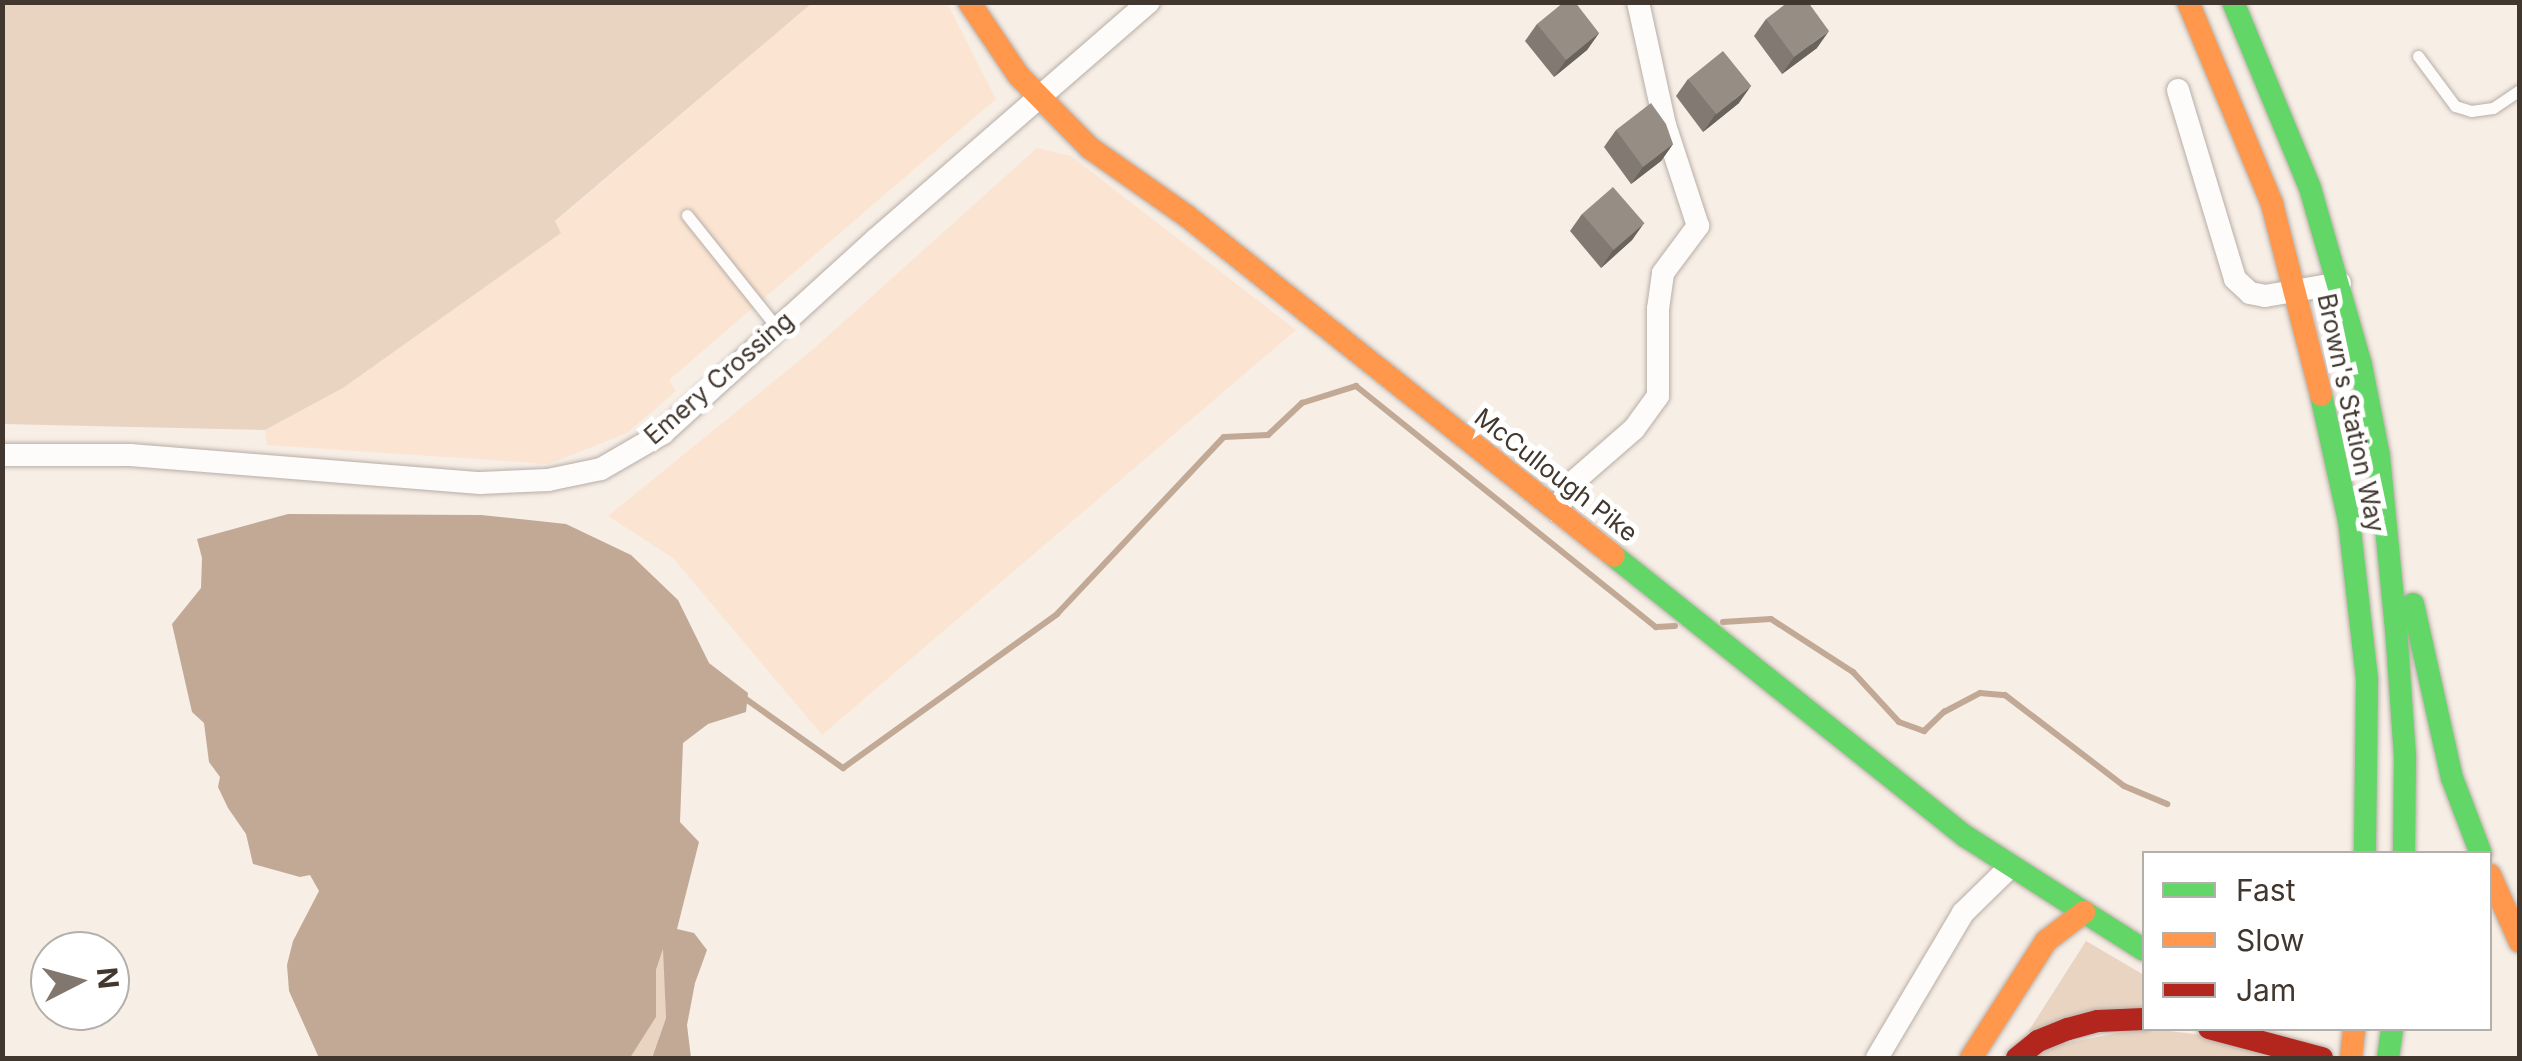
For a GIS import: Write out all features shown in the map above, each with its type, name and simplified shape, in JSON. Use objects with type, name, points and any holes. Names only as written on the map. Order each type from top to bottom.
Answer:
[{"type":"main road","name":"McCullough Pike","points":[[970,2],[1019,76],[1090,148],[1188,217],[1965,836],[2142,949]]},
{"type":"main road","name":"Brown's Station Way","points":[[2188,2],[2253,155],[2296,291],[2334,444],[2368,680],[2365,851]]},
{"type":"main road","name":"Brown's Station Way","points":[[2233,2],[2292,141],[2340,283],[2378,456],[2403,706],[2404,851]]},
{"type":"main road","points":[[2378,456],[2406,556],[2452,778],[2480,851]]},
{"type":"main road","points":[[2492,879],[2520,942]]},
{"type":"main road","points":[[1971,1058],[2046,941],[2084,912]]},
{"type":"main road","points":[[1994,1058],[2084,912]]},
{"type":"main road","points":[[2017,1058],[2038,1041],[2068,1029],[2098,1021],[2142,1019]]},
{"type":"main road","points":[[2220,1031],[2322,1058]]},
{"type":"main road","points":[[2278,1031],[2322,1058]]},
{"type":"main road","points":[[2351,1058],[2354,1031]]},
{"type":"main road","points":[[2388,1058],[2392,1031]]},
{"type":"street","name":"Emery Crossing","points":[[2,455],[130,455],[480,483],[548,480],[601,469],[663,434],[1149,2]]},
{"type":"street","points":[[1558,511],[1572,483],[1634,430],[1658,396],[1663,273],[1698,226],[1666,125],[1638,2]]},
{"type":"street","points":[[2178,90],[2235,279],[2250,294],[2340,283]]},
{"type":"street","points":[[1876,1058],[1963,913],[2012,866]]},
{"type":"lane","points":[[2418,56],[2455,106],[2471,111],[2492,108],[2520,90]]},
{"type":"lane","points":[[687,215],[778,329]]},
{"type":"shaded area","points":[[3,2],[812,3],[555,221],[561,233],[343,388],[265,430],[3,424]]},
{"type":"shaded area","points":[[812,3],[947,3],[996,99],[669,380],[676,391],[627,433],[549,464],[267,445],[265,430],[343,388],[560,233],[555,222]]},
{"type":"shaded area","points":[[1037,148],[1071,156],[1296,330],[822,735],[673,558],[608,516],[811,351]]},
{"type":"shaded area","points":[[288,514],[481,515],[566,524],[631,555],[678,600],[709,663],[748,693],[746,712],[708,724],[683,743],[680,822],[699,842],[677,929],[694,933],[707,950],[695,983],[687,1025],[691,1058],[652,1058],[666,1018],[663,949],[656,970],[656,1017],[630,1058],[319,1058],[289,991],[287,965],[293,941],[319,891],[310,875],[300,877],[253,864],[246,834],[228,808],[218,787],[220,777],[209,762],[204,723],[192,712],[172,624],[201,588],[202,558],[197,539]]},
{"type":"shaded area","points":[[2086,941],[2142,974],[2142,1010],[2028,1032]]},
{"type":"shaded area","points":[[664,946],[666,1018],[652,1058],[630,1058],[656,1017],[656,970]]},
{"type":"shaded area","points":[[2142,1028],[2203,1035],[2273,1058],[2030,1058],[2051,1046]]},
{"type":"building","points":[[1564,2],[1575,2],[1599,33],[1566,60],[1537,24]]},
{"type":"building","points":[[1788,2],[1808,2],[1829,31],[1794,57],[1766,19]]},
{"type":"building","points":[[1723,51],[1751,86],[1716,114],[1688,79]]},
{"type":"building","points":[[1651,103],[1666,124],[1673,144],[1643,167],[1616,130]]},
{"type":"building","points":[[1613,187],[1644,223],[1614,250],[1582,214]]},
{"type":"waterway","points":[[743,697],[843,768],[1057,614],[1224,437],[1268,435],[1302,403],[1356,386],[1656,627],[1675,626]]},
{"type":"waterway","points":[[1723,622],[1771,619],[1853,672],[1899,722],[1924,731],[1944,712],[1980,693],[2005,695],[2124,786],[2167,804]]},
{"type":"traffic: fast","points":[[2233,2],[2310,188],[2361,365],[2379,456],[2396,628],[2405,758],[2404,851]]},
{"type":"traffic: fast","points":[[2321,395],[2349,521],[2367,680],[2365,851]]},
{"type":"traffic: fast","points":[[1614,556],[1965,836],[2084,912]]},
{"type":"traffic: fast","points":[[2413,604],[2452,778],[2480,851]]},
{"type":"traffic: fast","points":[[2084,912],[2142,949]]},
{"type":"traffic: fast","points":[[2388,1058],[2392,1031]]},
{"type":"traffic: slow","points":[[969,2],[1019,76],[1090,148],[1188,217],[1614,556]]},
{"type":"traffic: slow","points":[[2188,2],[2272,204],[2321,395]]},
{"type":"traffic: slow","points":[[2492,879],[2520,942]]},
{"type":"traffic: slow","points":[[1971,1058],[2046,941],[2084,912]]},
{"type":"traffic: slow","points":[[2351,1058],[2354,1031]]},
{"type":"traffic: jam","points":[[2017,1058],[2038,1041],[2068,1029],[2098,1021],[2142,1019]]},
{"type":"traffic: jam","points":[[2220,1031],[2322,1058]]}]
